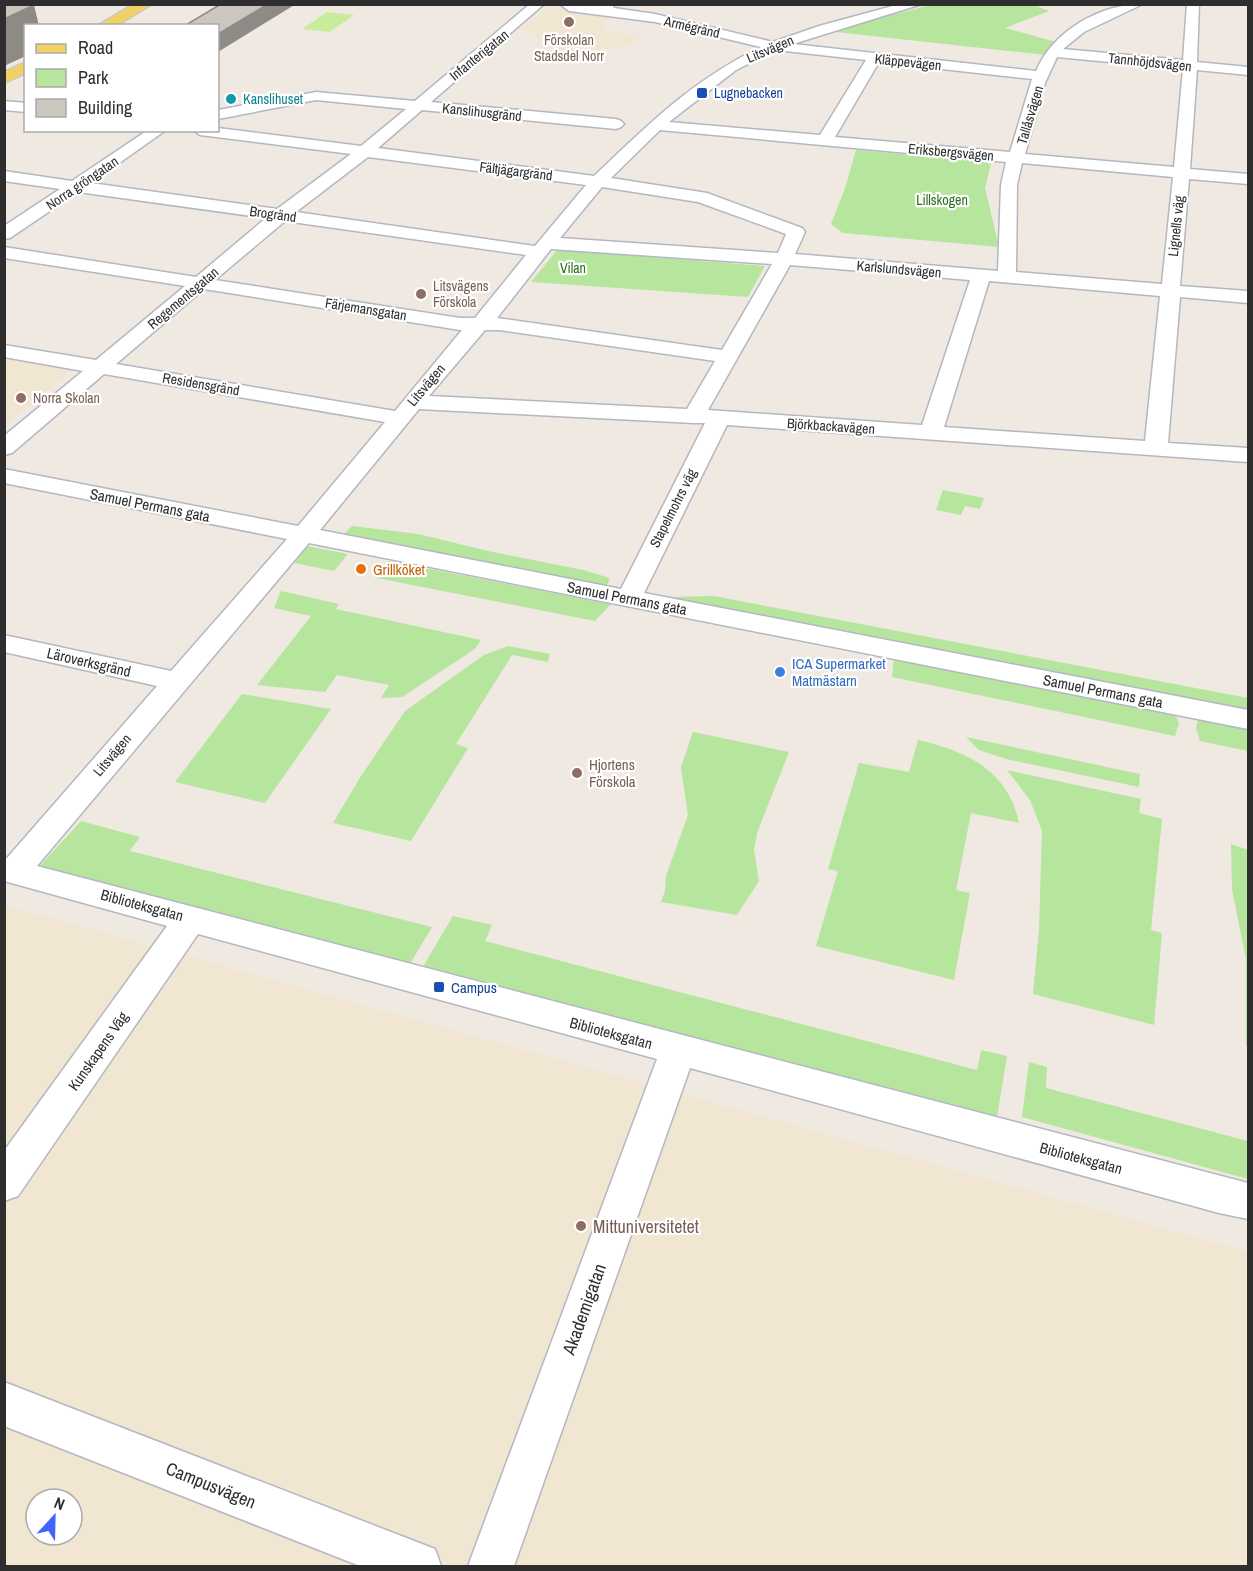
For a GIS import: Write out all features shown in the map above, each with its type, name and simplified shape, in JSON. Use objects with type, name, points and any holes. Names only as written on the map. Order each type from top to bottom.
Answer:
[{"type":"main road","points":[[109,24],[151,7]]},
{"type":"main road","points":[[130,24],[151,7]]},
{"type":"main road","points":[[4,78],[24,68]]},
{"type":"main road","points":[[4,90],[24,80]]},
{"type":"street","name":"Infanterigatan","points":[[364,152],[538,4]]},
{"type":"street","name":"Armégränd","points":[[566,4],[568,7],[610,6],[774,46]]},
{"type":"street","name":"Litsvägen","points":[[9,871],[303,535],[405,410],[479,324],[488,317],[598,181],[654,125],[731,67],[774,46],[893,7],[916,4]]},
{"type":"street","name":"Tallåsvägen","points":[[1007,278],[1009,185],[1042,76],[1052,52],[1064,39],[1095,21],[1137,4]]},
{"type":"street","name":"Lignells väg","points":[[1156,448],[1191,66],[1193,4]]},
{"type":"street","points":[[610,6],[653,7]]},
{"type":"street","name":"Kläppevägen","points":[[774,46],[1042,76]]},
{"type":"street","name":"Tannhöjdsvägen","points":[[1052,52],[1248,71]]},
{"type":"street","points":[[825,141],[874,58]]},
{"type":"street","name":"Kanslihusgränd","points":[[422,86],[443,83]]},
{"type":"street","name":"Kanslihusgränd","points":[[349,99],[366,92],[403,89]]},
{"type":"street","name":"Kanslihusgränd","points":[[219,114],[316,96],[616,124]]},
{"type":"street","points":[[4,105],[24,108]]},
{"type":"street","name":"Eriksbergsvägen","points":[[654,125],[1248,179]]},
{"type":"street","name":"Norra gröngatan","points":[[4,234],[79,186],[156,132]]},
{"type":"street","name":"Fältjägargränd","points":[[215,132],[598,181],[701,197],[796,232],[784,259]]},
{"type":"street","name":"Regementsgatan","points":[[4,448],[102,368],[281,215],[364,152]]},
{"type":"street","name":"Brogränd","points":[[4,176],[281,215],[545,247]]},
{"type":"street","name":"Karlslundsvägen","points":[[545,247],[784,259],[1248,297]]},
{"type":"street","name":"Färjemansgatan","points":[[4,252],[449,322],[512,326],[729,357]]},
{"type":"street","points":[[694,417],[784,259]]},
{"type":"street","points":[[931,433],[981,276]]},
{"type":"street","name":"Residensgränd","points":[[4,351],[102,368],[405,410]]},
{"type":"street","name":"Björkbackavägen","points":[[405,410],[719,418],[1248,454]]},
{"type":"street","name":"Stapelmohrs väg","points":[[629,598],[719,418]]},
{"type":"street","name":"Samuel Permans gata","points":[[4,476],[1248,720]]},
{"type":"street","name":"Läroverksgränd","points":[[4,643],[174,681]]},
{"type":"street","name":"Biblioteksgatan","points":[[9,871],[1239,1201]]},
{"type":"street","name":"Kunskapens Väg","points":[[4,1183],[191,918]]},
{"type":"street","name":"Akademigatan","points":[[491,1566],[678,1052]]},
{"type":"street","name":"Campusvägen","points":[[4,1404],[418,1566]]},
{"type":"shaded area","name":"Förskolan Stadsdel Norr","points":[[549,6],[606,12],[615,15],[599,31],[640,35],[630,45],[583,52],[551,49],[562,42],[536,38],[536,32],[521,30]]},
{"type":"shaded area","name":"Norra Skolan","points":[[5,357],[70,368],[72,371],[5,425]]},
{"type":"shaded area","name":"Mittuniversitetet","points":[[4,905],[1248,1252],[1248,1566],[5,1566]]},
{"type":"green space","points":[[1032,4],[1049,11],[1005,28],[1056,42],[1046,55],[827,31],[931,5]]},
{"type":"green space","points":[[327,12],[354,15],[330,32],[302,29]]},
{"type":"green space","name":"Lillskogen","points":[[856,150],[980,161],[991,164],[985,188],[999,247],[843,233],[831,224]]},
{"type":"green space","name":"Vilan","points":[[558,249],[765,266],[748,297],[531,282]]},
{"type":"green space","points":[[943,490],[984,498],[980,509],[965,506],[961,515],[936,510]]},
{"type":"green space","points":[[352,526],[418,534],[610,578],[607,586],[344,534]]},
{"type":"green space","points":[[307,546],[348,554],[334,571],[295,563]]},
{"type":"green space","points":[[388,561],[611,604],[595,621],[377,578]]},
{"type":"green space","points":[[281,591],[339,604],[336,609],[481,640],[475,649],[402,697],[381,698],[389,685],[337,675],[325,692],[257,685],[311,616],[274,608]]},
{"type":"green space","points":[[714,596],[1248,698],[1248,714],[671,601],[674,597]]},
{"type":"green space","points":[[508,646],[550,654],[548,662],[512,655],[456,744],[468,748],[411,841],[333,823],[361,776],[405,711],[484,655]]},
{"type":"green space","points":[[894,656],[1173,710],[1179,723],[1175,736],[892,677]]},
{"type":"green space","points":[[242,694],[331,709],[265,803],[175,782]]},
{"type":"green space","points":[[1199,717],[1248,727],[1248,751],[1200,741],[1196,728]]},
{"type":"green space","points":[[693,732],[789,752],[757,833],[754,850],[759,881],[737,915],[661,902],[665,891],[666,876],[688,815],[681,767]]},
{"type":"green space","points":[[966,737],[1140,774],[1139,787],[1006,759],[979,750]]},
{"type":"green space","points":[[918,740],[968,757],[995,776],[1005,789],[1019,823],[971,813],[956,890],[970,893],[954,980],[816,946],[838,871],[828,869],[859,763],[909,772]]},
{"type":"green space","points":[[1007,770],[1141,799],[1139,813],[1162,819],[1151,930],[1162,933],[1154,1025],[1033,994],[1039,929],[1042,831],[1030,800]]},
{"type":"green space","points":[[81,821],[140,837],[130,851],[432,927],[410,964],[37,869]]},
{"type":"green space","points":[[1231,844],[1248,850],[1248,1047],[1246,1046],[1246,960],[1232,889]]},
{"type":"green space","points":[[453,916],[492,925],[485,941],[977,1070],[981,1050],[1007,1056],[995,1129],[421,970]]},
{"type":"green space","points":[[1029,1062],[1047,1067],[1046,1088],[1248,1141],[1248,1179],[1022,1117]]},
{"type":"building","points":[[4,4],[27,4],[34,5],[4,19]]},
{"type":"building","points":[[221,4],[268,4],[219,33],[219,24],[187,24]]},
{"type":"place","name":"Förskolan Stadsdel Norr","points":[[569,22]]},
{"type":"place","name":"Lugnebacken","points":[[702,93]]},
{"type":"place","name":"Kanslihuset","points":[[231,99]]},
{"type":"place","name":"Litsvägens Förskola","points":[[421,294]]},
{"type":"place","name":"Norra Skolan","points":[[21,398]]},
{"type":"place","name":"Grillköket","points":[[361,569]]},
{"type":"place","name":"ICA Supermarket Matmästarn","points":[[780,672]]},
{"type":"place","name":"Hjortens Förskola","points":[[577,773]]},
{"type":"place","name":"Campus","points":[[439,987]]},
{"type":"place","name":"Mittuniversitetet","points":[[581,1226]]}]
